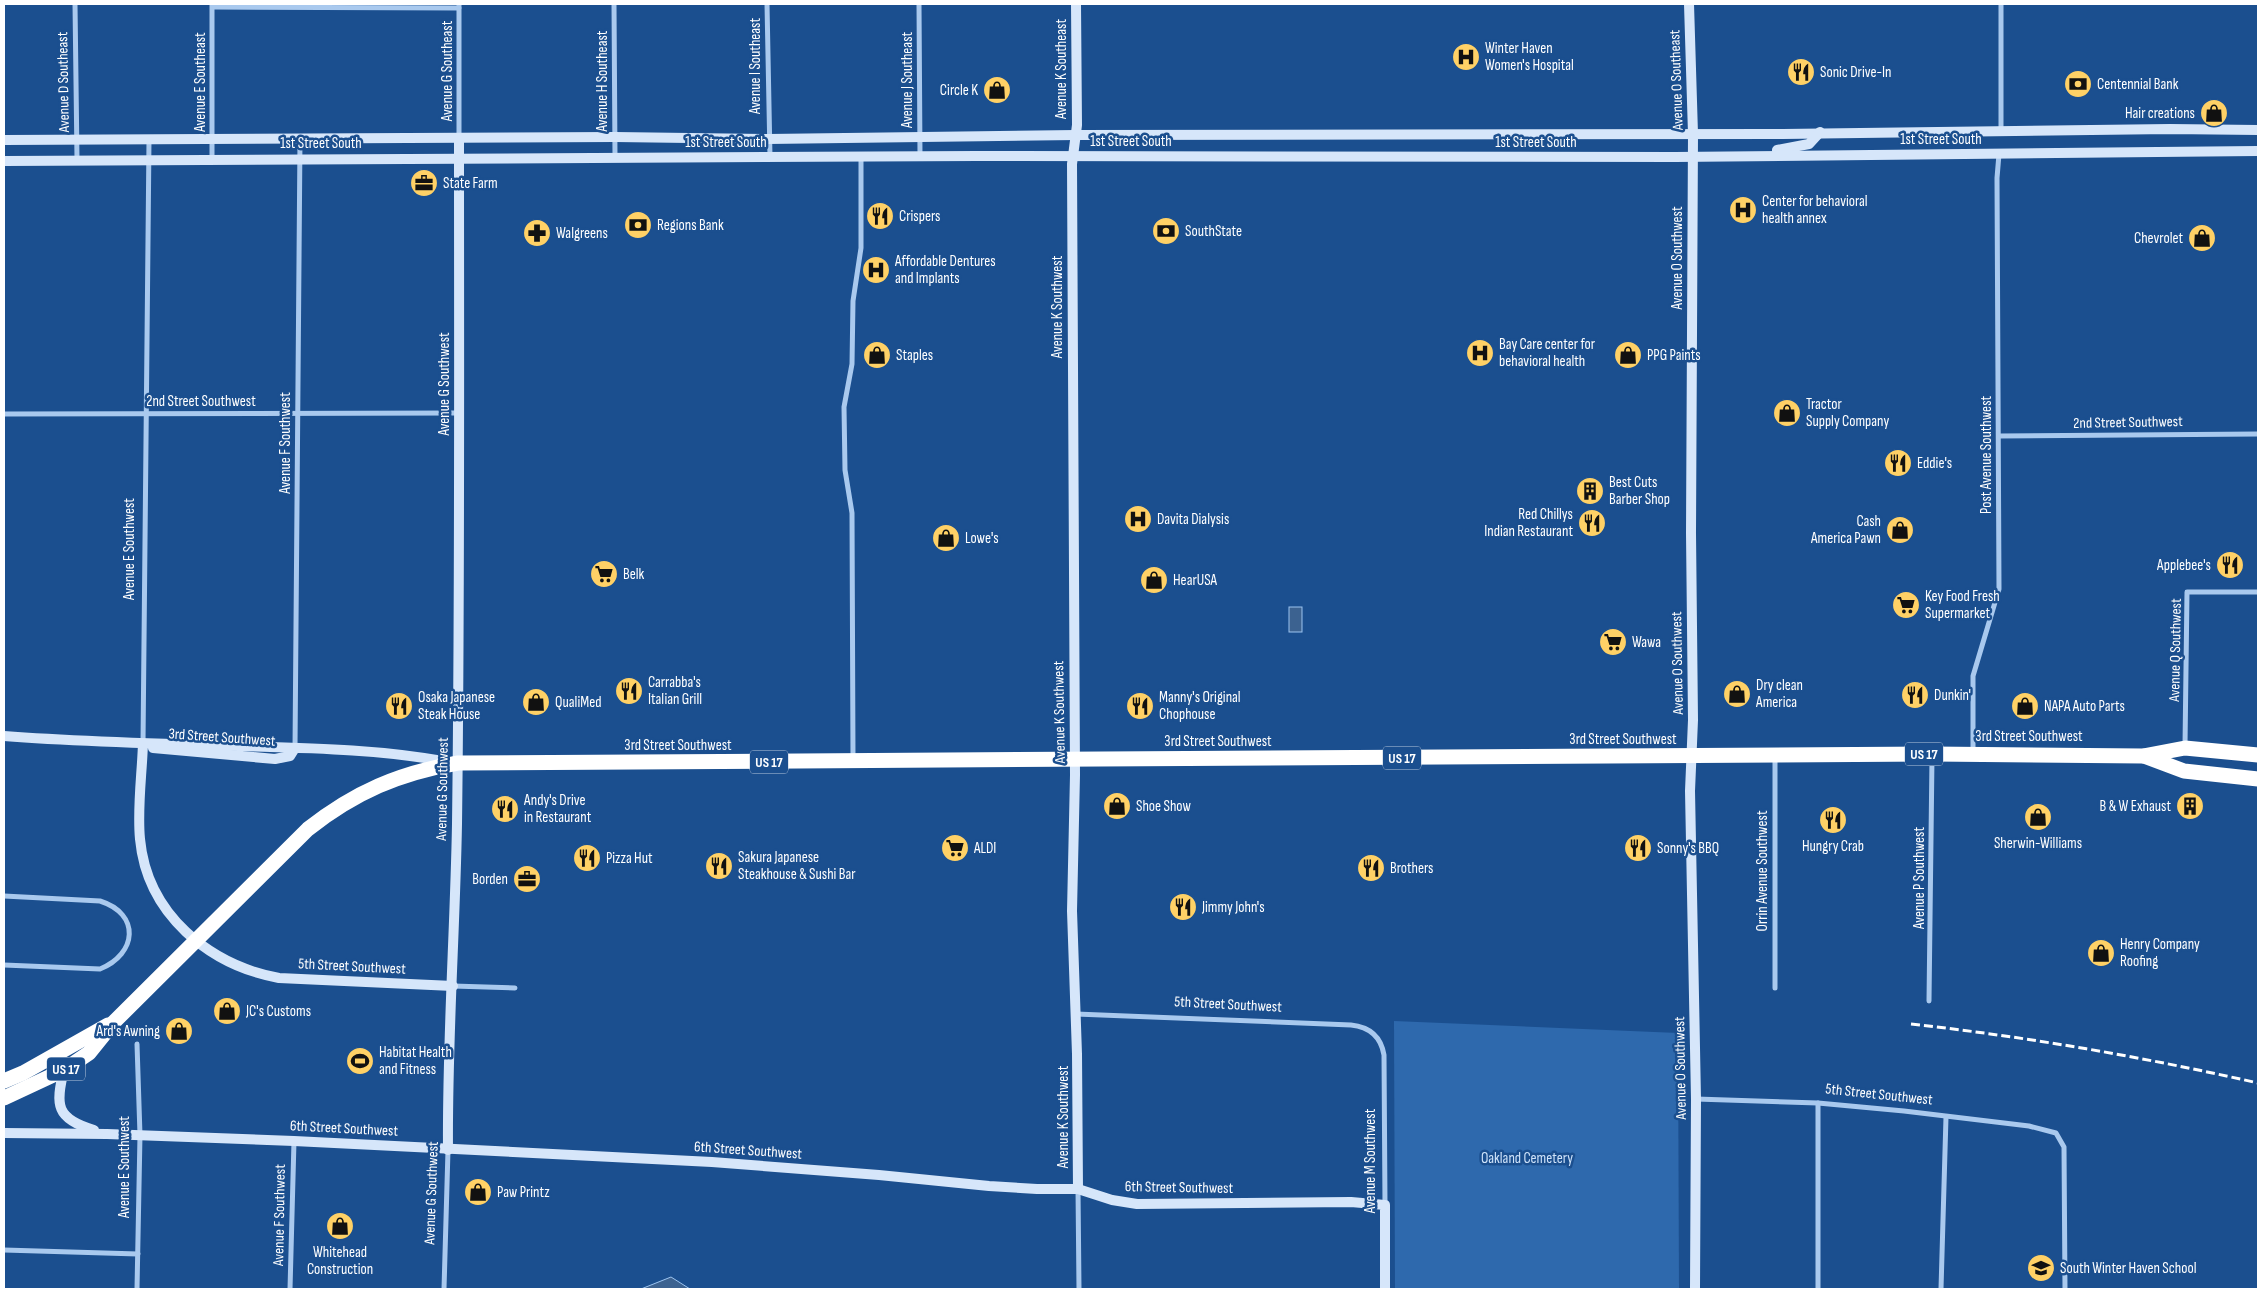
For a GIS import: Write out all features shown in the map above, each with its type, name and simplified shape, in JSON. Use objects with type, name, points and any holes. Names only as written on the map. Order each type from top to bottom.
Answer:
[{"type":"highway","name":"3rd Street Southwest","points":[[458,763],[1932,754],[2143,756],[2186,748],[2258,755]]},
{"type":"highway","name":"3rd Street Southwest","points":[[2143,756],[2184,771],[2258,779]]},
{"type":"highway","name":"US 17","points":[[4,1098],[64,1070],[89,1053],[114,1022],[308,829],[334,809],[362,792],[388,781],[434,767],[458,763]]},
{"type":"highway","name":"US 17","points":[[4,1081],[24,1073],[114,1022]]},
{"type":"street","name":"Avenue D Southeast","points":[[75,4],[77,159]]},
{"type":"street","name":"Avenue H Southeast","points":[[614,4],[616,157]]},
{"type":"street","name":"Avenue I Southeast","points":[[767,4],[768,138],[770,157]]},
{"type":"street","name":"Avenue J Southeast","points":[[919,4],[920,156]]},
{"type":"street","name":"Avenue K Southeast","points":[[1076,4],[1076,135]]},
{"type":"street","name":"Avenue O Southeast","points":[[1689,4],[1693,156]]},
{"type":"street","points":[[2001,4],[2001,131]]},
{"type":"street","points":[[212,6],[459,6]]},
{"type":"street","name":"Avenue E Southeast","points":[[212,6],[212,160]]},
{"type":"street","name":"Avenue G Southeast","points":[[459,6],[459,138]]},
{"type":"street","name":"1st Street South","points":[[4,140],[2258,130]]},
{"type":"street","points":[[1764,155],[1809,144],[1820,132]]},
{"type":"street","name":"Avenue K Southwest","points":[[1076,135],[1073,156],[1074,759],[1072,911],[1076,1014],[1079,1289]]},
{"type":"street","name":"Avenue F Southwest","points":[[295,748],[300,138]]},
{"type":"street","name":"Avenue G Southwest","points":[[444,1289],[449,1020],[453,986],[458,763],[459,138]]},
{"type":"street","name":"Avenue E Southwest","points":[[149,139],[143,743],[140,839],[144,861],[159,900],[171,917],[196,942]]},
{"type":"street","name":"1st Street South","points":[[4,161],[77,159],[212,160],[861,156],[1693,156],[2258,150]]},
{"type":"street","name":"Post Avenue Southwest","points":[[1972,754],[1973,676],[1999,589],[1999,154]]},
{"type":"street","points":[[853,762],[852,513],[845,470],[844,407],[852,364],[853,301],[861,248],[861,156]]},
{"type":"street","name":"Avenue O Southwest","points":[[1693,156],[1692,756],[1690,803],[1696,1099],[1694,1289]]},
{"type":"street","name":"2nd Street Southwest","points":[[4,414],[459,413]]},
{"type":"street","name":"2nd Street Southwest","points":[[1999,436],[2258,434]]},
{"type":"street","name":"Avenue Q Southwest","points":[[2186,748],[2187,592],[2258,592]]},
{"type":"street","name":"3rd Street Southwest","points":[[4,736],[295,748],[416,756],[458,763]]},
{"type":"street","name":"Avenue P Southwest","points":[[1930,1001],[1932,754]]},
{"type":"street","name":"Orrin Avenue Southwest","points":[[1775,755],[1775,988]]},
{"type":"street","points":[[4,896],[100,901],[117,909],[129,926],[130,939],[124,953],[113,964],[100,969],[4,965]]},
{"type":"street","name":"5th Street Southwest","points":[[196,942],[235,966],[279,978],[515,988]]},
{"type":"street","name":"5th Street Southwest","points":[[1076,1014],[1351,1025],[1362,1026],[1375,1035]]},
{"type":"street","name":"Avenue M Southwest","points":[[1375,1035],[1384,1055],[1385,1289]]},
{"type":"street","name":"Avenue E Southwest","points":[[137,1044],[140,1135],[137,1289]]},
{"type":"street","name":"6th Street Southwest","points":[[64,1070],[59,1091],[62,1111],[74,1125],[107,1134]]},
{"type":"street","name":"5th Street Southwest","points":[[1696,1099],[1818,1104],[1946,1116],[2028,1126],[2057,1134],[2064,1147],[2066,1289]]},
{"type":"street","points":[[1818,1104],[1818,1289]]},
{"type":"street","points":[[1942,1289],[1946,1116]]},
{"type":"street","name":"6th Street Southwest","points":[[4,1133],[107,1134],[294,1141],[695,1161],[879,1175],[989,1186],[1078,1189],[1112,1200],[1137,1204],[1351,1202],[1385,1205]]},
{"type":"street","name":"Avenue F Southwest","points":[[290,1289],[294,1141]]},
{"type":"street","points":[[4,1250],[138,1254]]},
{"type":"green space","name":"Oakland Cemetery","points":[[1394,1021],[1678,1033],[1679,1289],[1395,1289]]},
{"type":"shaded area","points":[[1289,607],[1302,607],[1302,632],[1289,632]]},
{"type":"shaded area","points":[[671,1277],[690,1289],[641,1289]]},
{"type":"railway","points":[[1911,1024],[2085,1049],[2258,1083]]},
{"type":"place","name":"Winter Haven Women's Hospital","points":[[1466,57]]},
{"type":"place","name":"Sonic Drive-In","points":[[1801,72]]},
{"type":"place","name":"Centennial Bank","points":[[2078,84]]},
{"type":"place","name":"Circle K","points":[[997,90]]},
{"type":"place","name":"Hair creations","points":[[2214,113]]},
{"type":"place","name":"State Farm","points":[[424,183]]},
{"type":"place","name":"Center for behavioral health annex","points":[[1743,210]]},
{"type":"place","name":"Crispers","points":[[880,216]]},
{"type":"place","name":"Regions Bank","points":[[638,225]]},
{"type":"place","name":"SouthState","points":[[1166,231]]},
{"type":"place","name":"Walgreens","points":[[537,233]]},
{"type":"place","name":"Chevrolet","points":[[2202,238]]},
{"type":"place","name":"Affordable Dentures and Implants","points":[[876,270]]},
{"type":"place","name":"Bay Care center for behavioral health","points":[[1480,353]]},
{"type":"place","name":"Staples","points":[[877,355]]},
{"type":"place","name":"PPG Paints","points":[[1628,355]]},
{"type":"place","name":"Tractor Supply Company","points":[[1787,413]]},
{"type":"place","name":"Eddie's","points":[[1898,463]]},
{"type":"place","name":"Best Cuts Barber Shop","points":[[1590,491]]},
{"type":"place","name":"Davita Dialysis","points":[[1138,519]]},
{"type":"place","name":"Red Chillys Indian Restaurant","points":[[1592,523]]},
{"type":"place","name":"Cash America Pawn","points":[[1900,530]]},
{"type":"place","name":"Lowe's","points":[[946,538]]},
{"type":"place","name":"Applebee's","points":[[2230,565]]},
{"type":"place","name":"Belk","points":[[604,574]]},
{"type":"place","name":"HearUSA","points":[[1154,580]]},
{"type":"place","name":"Key Food Fresh Supermarket","points":[[1906,605]]},
{"type":"place","name":"Wawa","points":[[1613,642]]},
{"type":"place","name":"Carrabba's Italian Grill","points":[[629,691]]},
{"type":"place","name":"Dry clean America","points":[[1737,694]]},
{"type":"place","name":"Dunkin'","points":[[1915,695]]},
{"type":"place","name":"QualiMed","points":[[536,702]]},
{"type":"place","name":"Osaka Japanese Steak House","points":[[399,706]]},
{"type":"place","name":"Manny's Original Chophouse","points":[[1140,706]]},
{"type":"place","name":"NAPA Auto Parts","points":[[2025,706]]},
{"type":"place","name":"Shoe Show","points":[[1117,806]]},
{"type":"place","name":"B & W Exhaust","points":[[2190,806]]},
{"type":"place","name":"Andy's Drive in Restaurant","points":[[505,809]]},
{"type":"place","name":"Sherwin-Williams","points":[[2038,817]]},
{"type":"place","name":"Hungry Crab","points":[[1833,820]]},
{"type":"place","name":"ALDI","points":[[955,848]]},
{"type":"place","name":"Sonny's BBQ","points":[[1638,848]]},
{"type":"place","name":"Pizza Hut","points":[[587,858]]},
{"type":"place","name":"Sakura Japanese Steakhouse & Sushi Bar","points":[[719,866]]},
{"type":"place","name":"Brothers","points":[[1371,868]]},
{"type":"place","name":"Borden","points":[[527,879]]},
{"type":"place","name":"Jimmy John's","points":[[1183,907]]},
{"type":"place","name":"Henry Company Roofing","points":[[2101,953]]},
{"type":"place","name":"JC's Customs","points":[[227,1011]]},
{"type":"place","name":"Ard's Awning","points":[[179,1031]]},
{"type":"place","name":"Habitat Health and Fitness","points":[[360,1061]]},
{"type":"place","name":"Paw Printz","points":[[478,1192]]},
{"type":"place","name":"Whitehead Construction","points":[[340,1226]]},
{"type":"place","name":"South Winter Haven School","points":[[2041,1268]]}]
